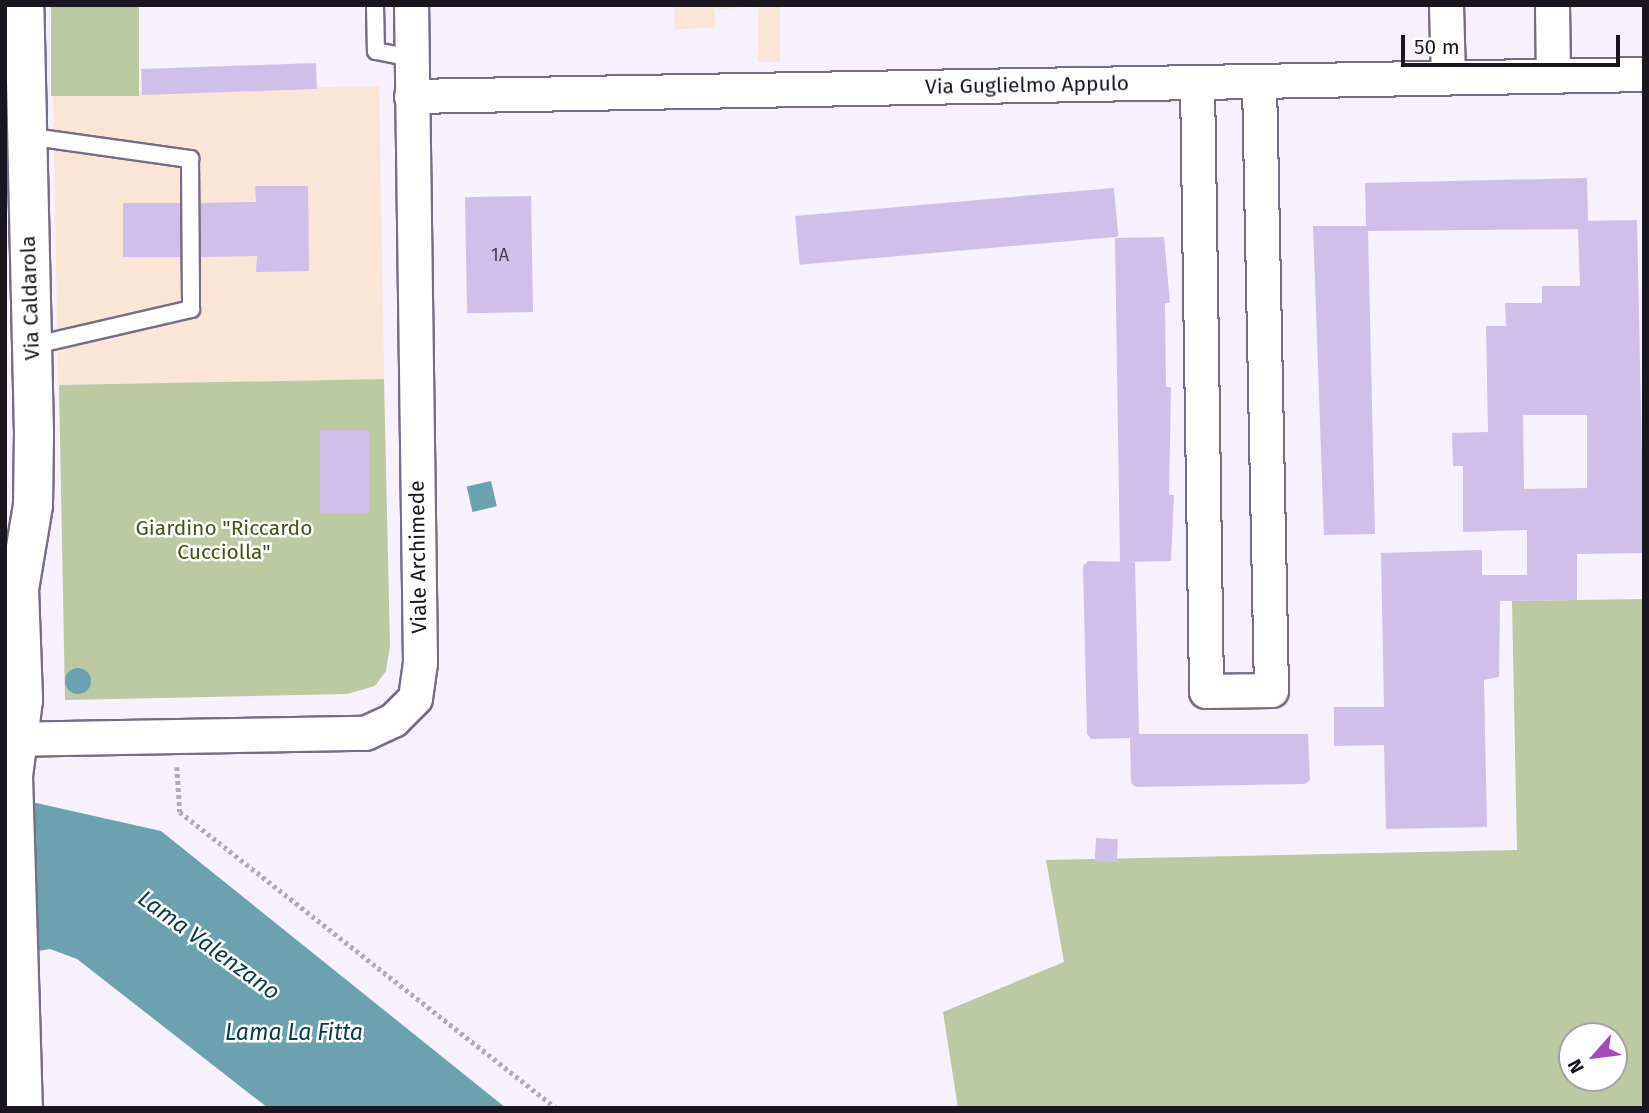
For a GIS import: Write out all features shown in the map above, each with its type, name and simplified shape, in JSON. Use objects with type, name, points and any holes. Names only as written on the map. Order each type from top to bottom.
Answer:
[{"type":"street","name":"Via Caldarola","points":[[19,589],[33,505],[23,5]]},
{"type":"street","name":"Viale Archimede","points":[[11,752],[175,737],[365,733],[393,720],[415,698],[420,662],[411,5]]},
{"type":"street","points":[[1446,5],[1448,77]]},
{"type":"street","points":[[1552,5],[1553,75]]},
{"type":"street","name":"Via Guglielmo Appulo","points":[[411,96],[1644,74]]},
{"type":"street","points":[[1197,82],[1206,691],[1271,690],[1259,81]]},
{"type":"street","name":"Via Caldarola","points":[[5,531],[19,589],[23,700],[11,752],[16,958],[14,1029],[23,1108]]},
{"type":"lane","points":[[374,5],[376,51],[412,58]]},
{"type":"lane","points":[[26,136],[190,159],[191,309],[31,346]]},
{"type":"path","points":[[175,737],[180,812],[302,913],[556,1108]]},
{"type":"shaded area","points":[[674,5],[757,5],[720,10],[715,6],[715,28],[675,29]]},
{"type":"shaded area","points":[[758,5],[780,5],[780,62],[758,62]]},
{"type":"shaded area","points":[[379,86],[384,379],[58,385],[53,92]]},
{"type":"green space","points":[[51,5],[139,5],[139,96],[51,96]]},
{"type":"green space","name":"Giardino \"Riccardo Cucciolla\"","points":[[384,379],[390,646],[386,671],[375,686],[347,694],[65,700],[59,385]]},
{"type":"green space","points":[[1644,599],[1644,1108],[958,1108],[943,1012],[1064,962],[1046,860],[1517,850],[1512,601]]},
{"type":"water","points":[[491,481],[497,506],[472,512],[467,487]]},
{"type":"water","points":[[78,668],[87,672],[91,681],[87,690],[78,694],[69,690],[65,681],[69,672]]},
{"type":"water","name":"Lama La Fitta","points":[[5,796],[161,831],[506,1108],[268,1108],[77,959],[50,949],[5,957]]},
{"type":"building","points":[[316,63],[317,89],[142,95],[141,69]]},
{"type":"building","points":[[1587,178],[1588,221],[1637,220],[1644,553],[1577,554],[1577,600],[1500,601],[1499,677],[1484,680],[1487,827],[1386,829],[1384,745],[1334,746],[1334,707],[1384,707],[1381,553],[1482,550],[1482,575],[1527,575],[1527,530],[1463,532],[1463,466],[1453,466],[1452,433],[1488,432],[1486,326],[1506,326],[1505,303],[1542,303],[1542,286],[1580,286],[1578,229],[1368,231],[1375,534],[1324,535],[1313,226],[1366,226],[1365,183]],"holes":[[[1523,415],[1587,415],[1587,488],[1524,489]]]},
{"type":"building","points":[[255,186],[308,186],[309,271],[256,272],[257,256],[201,257],[201,203],[256,202]]},
{"type":"building","points":[[1114,188],[1118,237],[799,265],[795,216]]},
{"type":"building","points":[[531,196],[533,312],[467,313],[465,197]]},
{"type":"building","points":[[123,203],[180,203],[180,257],[123,257]]},
{"type":"building","points":[[1164,237],[1170,303],[1165,303],[1166,387],[1171,387],[1169,495],[1174,495],[1171,561],[1120,562],[1115,238]]},
{"type":"building","points":[[320,430],[369,430],[369,514],[320,514]]},
{"type":"building","points":[[1088,561],[1135,562],[1139,734],[1308,734],[1310,780],[1305,784],[1136,787],[1131,783],[1130,738],[1091,739],[1087,734],[1083,566]]},
{"type":"building","points":[[1096,838],[1118,839],[1117,862],[1095,861]]},
{"type":"water label","name":"Lama Valenzano","points":[[209,945]]}]
